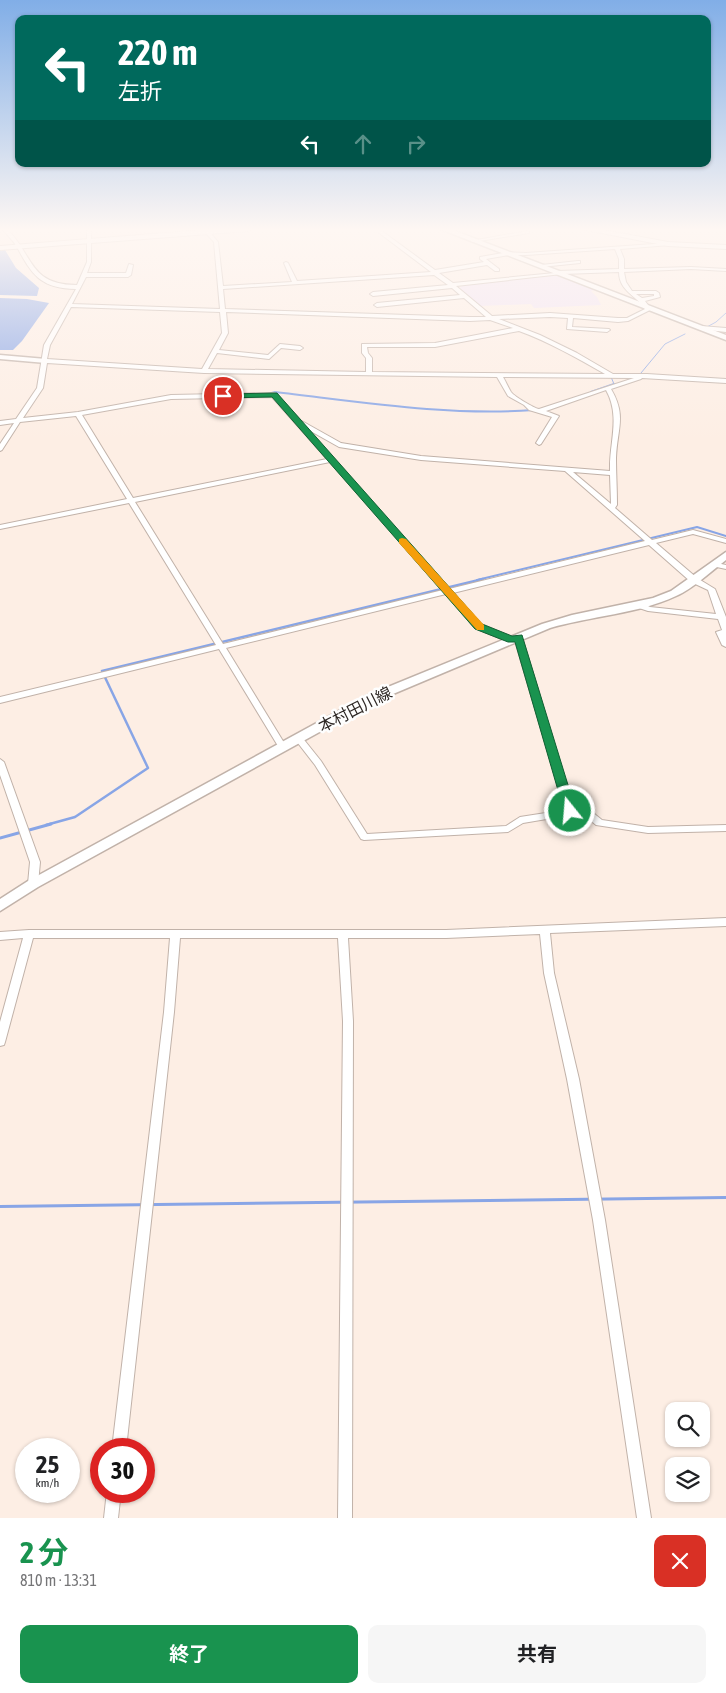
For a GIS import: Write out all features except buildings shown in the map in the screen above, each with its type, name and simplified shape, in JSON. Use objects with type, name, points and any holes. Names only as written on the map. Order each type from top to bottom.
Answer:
[{"type":"main road","points":[[626,300],[726,338]]},
{"type":"main road","name":"本村田川線","points":[[0,906],[33,884],[370,699],[515,639],[572,618],[639,605],[674,594],[720,565],[726,554]]},
{"type":"street","points":[[0,450],[40,388],[46,361],[47,345],[71,300]]},
{"type":"street","points":[[204,370],[225,333],[221,300]]},
{"type":"street","points":[[375,300],[388,316]]},
{"type":"street","points":[[388,300],[403,316]]},
{"type":"street","points":[[377,305],[426,300]]},
{"type":"street","points":[[470,300],[491,318],[575,354],[612,376]]},
{"type":"street","points":[[69,304],[470,319],[537,315],[618,320],[628,319],[647,308],[642,300]]},
{"type":"street","points":[[403,302],[408,307]]},
{"type":"street","points":[[413,312],[418,317]]},
{"type":"street","points":[[571,317],[569,328],[607,330]]},
{"type":"street","points":[[701,328],[726,330]]},
{"type":"street","points":[[369,374],[369,358],[365,353],[364,345],[435,345],[520,329]]},
{"type":"street","points":[[214,351],[269,357],[280,346],[300,348]]},
{"type":"street","points":[[0,357],[204,370],[500,376],[647,376],[726,381]]},
{"type":"street","points":[[500,376],[507,393],[538,412],[556,416],[539,443]]},
{"type":"street","points":[[538,412],[647,376]]},
{"type":"street","points":[[608,388],[616,401],[619,411],[613,459],[614,505],[610,508]]},
{"type":"street","points":[[0,423],[78,414],[172,397],[274,395],[478,626],[515,639],[570,811]]},
{"type":"street","points":[[78,414],[282,746]]},
{"type":"street","points":[[292,416],[339,445],[421,458],[614,473]]},
{"type":"street","points":[[0,527],[331,460]]},
{"type":"street","points":[[566,469],[694,580],[711,588],[726,631],[720,632],[726,645]]},
{"type":"street","points":[[0,700],[693,532],[726,541]]},
{"type":"street","points":[[639,605],[648,609],[722,617]]},
{"type":"street","points":[[298,738],[318,763],[364,837],[508,829],[520,820],[584,810],[599,823],[648,830],[726,828]]},
{"type":"street","points":[[0,762],[36,862],[33,884]]},
{"type":"street","points":[[0,936],[29,934],[446,934],[726,922]]},
{"type":"street","points":[[545,931],[549,972],[573,1079],[599,1220],[644,1518]]},
{"type":"street","points":[[343,933],[348,1021],[345,1518]]},
{"type":"street","points":[[0,1042],[29,934]]},
{"type":"street","points":[[120,1438],[169,1012],[175,935]]},
{"type":"street","points":[[111,1518],[113,1503]]},
{"type":"shaded area","points":[[473,300],[598,300],[601,305],[534,308],[531,304],[480,306]]},
{"type":"water","points":[[0,300],[32,300],[49,303],[22,341],[13,350],[0,350]]},
{"type":"water","points":[[726,1196],[726,1199],[0,1208],[0,1205]]},
{"type":"waterway","points":[[705,328],[716,322],[726,313]]},
{"type":"waterway","points":[[641,373],[665,344],[685,334]]},
{"type":"waterway","points":[[614,377],[611,377],[614,384]]},
{"type":"waterway","points":[[591,392],[614,384]]},
{"type":"waterway","points":[[268,394],[275,392],[437,410],[534,410]]},
{"type":"waterway","points":[[477,580],[697,527],[726,536]]},
{"type":"waterway","points":[[46,825],[75,817],[148,768],[102,671],[483,579]]},
{"type":"waterway","points":[[0,838],[51,824]]},
{"type":"slow traffic","points":[[402,541],[467,615],[481,627]]},
{"type":"route","points":[[223,396],[274,395],[478,626],[512,640],[518,638],[570,811]]}]
